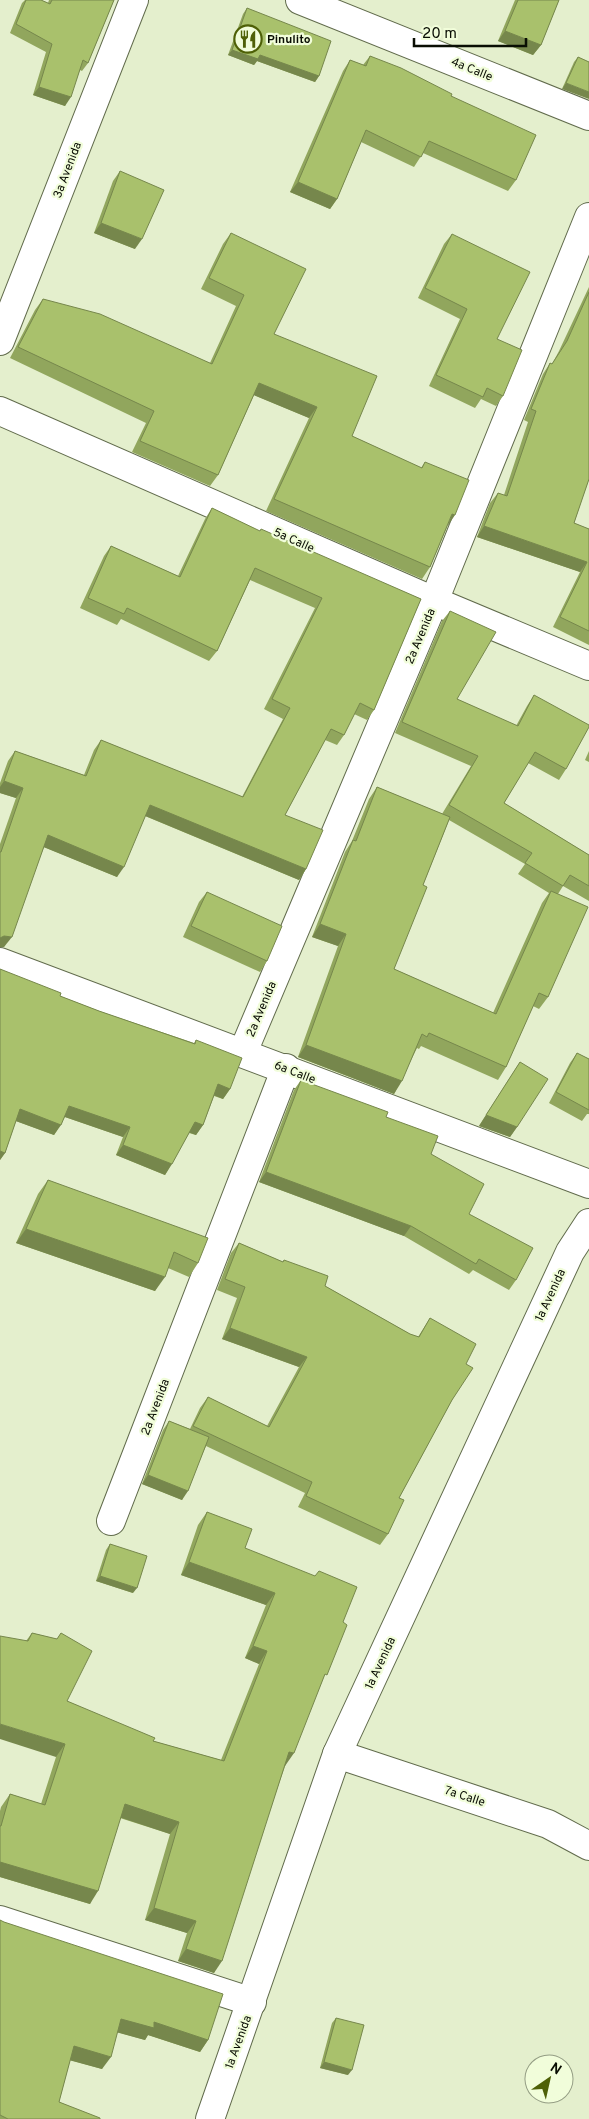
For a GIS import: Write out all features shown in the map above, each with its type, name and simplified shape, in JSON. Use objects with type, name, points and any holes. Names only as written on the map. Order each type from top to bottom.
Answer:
[{"type":"street","name":"3a Avenida","points":[[0,340],[134,0]]},
{"type":"street","name":"4a Calle","points":[[300,0],[589,116]]},
{"type":"street","name":"2a Avenida","points":[[243,1052],[434,601],[589,217]]},
{"type":"street","name":"5a Calle","points":[[0,411],[434,601],[589,666]]},
{"type":"street","name":"6a Calle","points":[[0,962],[286,1068],[589,1184]]},
{"type":"street","name":"2a Avenida","points":[[110,1521],[286,1068]]},
{"type":"street","name":"1a Avenida","points":[[210,2119],[337,1754],[570,1252],[589,1223]]},
{"type":"street","name":"7a Calle","points":[[337,1754],[548,1824],[589,1846]]},
{"type":"street","points":[[0,1920],[252,2002]]},
{"type":"building","points":[[26,0],[41,0],[50,4],[52,0],[114,0],[88,63],[83,60],[71,97],[39,87],[52,44],[16,24]]},
{"type":"building","points":[[518,0],[559,0],[541,45],[505,31]]},
{"type":"building","points":[[247,8],[331,41],[319,76],[260,55],[258,59],[232,50]]},
{"type":"building","points":[[370,56],[401,68],[452,94],[451,96],[536,135],[516,180],[429,141],[421,157],[366,130],[337,199],[298,182],[350,60],[366,66]]},
{"type":"building","points":[[578,57],[589,62],[589,92],[566,83]]},
{"type":"building","points":[[120,171],[164,190],[142,239],[101,223]]},
{"type":"building","points":[[231,233],[306,269],[274,334],[377,376],[352,436],[422,468],[425,462],[469,480],[455,515],[452,514],[430,567],[274,499],[317,407],[259,383],[218,475],[140,441],[154,411],[18,347],[43,299],[100,314],[212,364],[244,295],[209,278]]},
{"type":"building","points":[[452,234],[530,272],[497,339],[522,350],[503,396],[487,388],[483,397],[436,375],[467,309],[425,288]]},
{"type":"building","points":[[589,292],[589,479],[574,523],[589,529],[589,631],[560,617],[587,562],[484,526],[498,493],[507,496],[536,411],[531,409],[550,363],[552,364],[567,341]]},
{"type":"building","points":[[212,508],[260,531],[261,529],[421,599],[374,710],[360,703],[344,735],[331,729],[285,815],[323,830],[306,869],[150,805],[124,867],[48,835],[12,937],[4,936],[0,938],[0,852],[23,788],[4,781],[15,751],[86,776],[101,740],[243,797],[290,708],[272,699],[322,598],[255,568],[217,651],[127,608],[124,614],[88,598],[111,546],[180,577]]},
{"type":"building","points":[[450,611],[496,632],[457,699],[518,726],[534,695],[589,725],[566,769],[535,752],[504,803],[589,855],[589,886],[570,875],[563,886],[525,863],[532,853],[449,805],[478,756],[402,722]]},
{"type":"building","points":[[377,787],[450,817],[423,885],[427,887],[394,969],[496,1014],[551,891],[588,907],[548,997],[539,993],[506,1067],[429,1033],[427,1037],[422,1034],[402,1081],[306,1045],[346,934],[320,924],[353,840],[356,841]]},
{"type":"building","points":[[207,892],[282,926],[267,961],[191,926]]},
{"type":"building","points":[[0,969],[61,993],[60,996],[99,1011],[195,1044],[196,1040],[242,1058],[230,1089],[218,1084],[203,1125],[195,1122],[172,1164],[123,1145],[130,1127],[69,1106],[61,1125],[20,1109],[5,1153],[0,1151]]},
{"type":"building","points":[[577,1053],[589,1059],[589,1110],[556,1092]]},
{"type":"building","points":[[520,1062],[548,1079],[517,1127],[486,1115]]},
{"type":"building","points":[[301,1080],[388,1112],[386,1117],[438,1136],[431,1154],[484,1184],[469,1214],[533,1248],[516,1280],[479,1259],[476,1264],[411,1226],[266,1172]]},
{"type":"building","points":[[48,1180],[208,1238],[198,1263],[174,1252],[165,1277],[26,1229]]},
{"type":"building","points":[[239,1243],[283,1262],[284,1260],[328,1276],[325,1286],[410,1334],[419,1337],[430,1318],[476,1344],[466,1364],[473,1368],[452,1400],[399,1498],[404,1500],[388,1534],[306,1496],[312,1482],[193,1426],[208,1397],[269,1427],[307,1357],[230,1328],[245,1287],[225,1279]]},
{"type":"building","points":[[169,1421],[209,1437],[188,1491],[148,1475]]},
{"type":"building","points":[[207,1512],[252,1529],[245,1548],[315,1576],[319,1571],[357,1587],[343,1622],[347,1625],[327,1675],[325,1674],[294,1753],[289,1752],[222,1961],[186,1949],[196,1921],[154,1908],[179,1822],[125,1804],[98,1891],[0,1862],[0,1826],[10,1794],[45,1805],[65,1744],[0,1724],[0,1636],[28,1641],[32,1633],[57,1639],[61,1633],[92,1651],[67,1701],[155,1738],[153,1741],[224,1761],[267,1651],[253,1646],[275,1593],[189,1562]]},
{"type":"building","points":[[110,1544],[147,1556],[137,1588],[100,1576]]},
{"type":"building","points":[[0,1920],[223,1994],[208,2040],[154,2022],[154,2028],[121,2019],[111,2057],[74,2046],[59,2102],[100,2119],[8,2119],[0,2115]]},
{"type":"building","points":[[336,2018],[364,2025],[352,2070],[324,2062]]},
{"type":"place","name":"Pinulito","points":[[248,39]]}]
